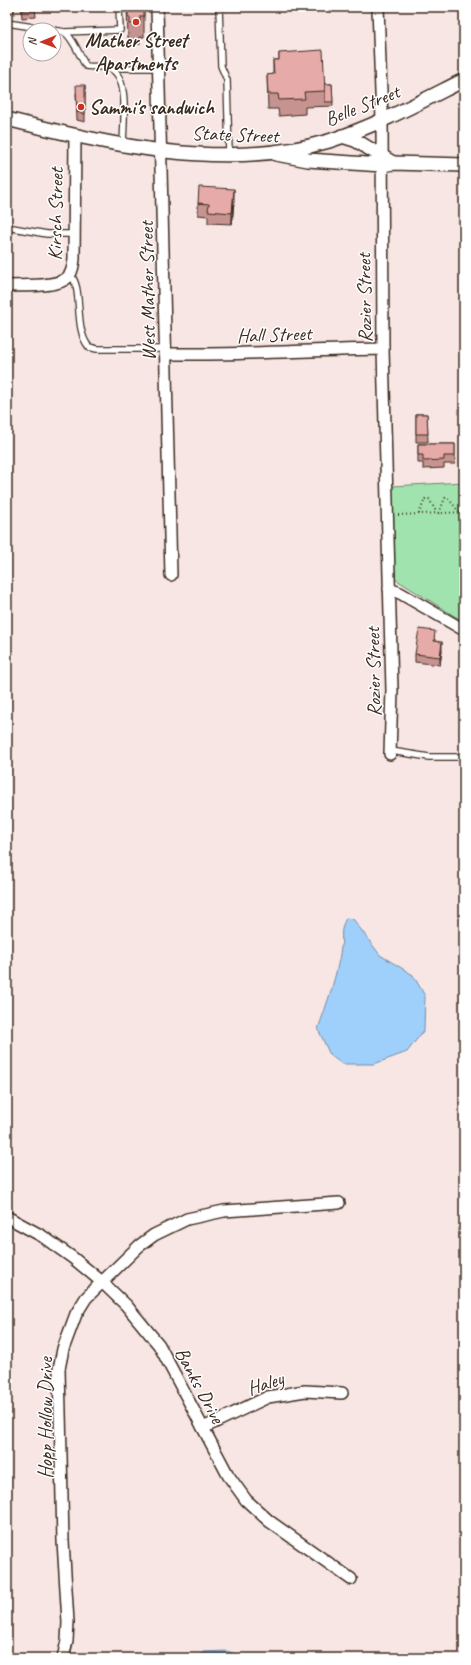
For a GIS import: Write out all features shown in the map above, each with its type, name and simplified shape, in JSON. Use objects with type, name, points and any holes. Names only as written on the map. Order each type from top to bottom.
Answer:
[{"type":"street","name":"West Mather Street","points":[[157,7],[162,151],[171,575]]},
{"type":"street","name":"Rozier Street","points":[[378,7],[385,161],[383,349],[392,690],[390,753]]},
{"type":"street","name":"Belle Street","points":[[270,152],[328,141],[342,136],[382,120],[464,80]]},
{"type":"street","name":"State Street","points":[[7,120],[124,146],[162,151],[230,154],[270,152],[308,160],[385,161],[464,165]]},
{"type":"street","name":"Kirsch Street","points":[[7,286],[54,283],[62,281],[70,275],[74,259],[75,136]]},
{"type":"street","points":[[342,136],[355,140],[385,161]]},
{"type":"street","name":"Hall Street","points":[[166,352],[218,354],[297,350],[383,349]]},
{"type":"street","points":[[389,589],[400,593],[464,630]]},
{"type":"street","name":"Hopp Hollow Drive","points":[[63,1658],[67,1641],[68,1622],[63,1541],[59,1369],[63,1349],[76,1314],[86,1298],[139,1246],[160,1232],[188,1219],[224,1211],[339,1203]]},
{"type":"street","name":"Banks Drive","points":[[7,1217],[42,1236],[73,1258],[102,1282],[126,1306],[160,1345],[232,1481],[257,1511],[269,1521],[351,1579]]},
{"type":"street","name":"Haley","points":[[203,1428],[268,1397],[305,1391],[342,1392]]},
{"type":"lane","points":[[64,32],[120,30],[119,7]]},
{"type":"lane","points":[[219,7],[221,66],[227,80],[230,154]]},
{"type":"lane","points":[[7,23],[22,25]]},
{"type":"lane","points":[[64,32],[72,42],[86,66],[111,68],[159,68]]},
{"type":"lane","points":[[111,68],[119,76],[124,89],[124,146]]},
{"type":"lane","points":[[7,227],[47,234],[74,234]]},
{"type":"lane","points":[[70,275],[73,277],[76,286],[80,326],[89,347],[97,349],[166,352]]},
{"type":"lane","points":[[390,753],[429,757],[464,757]]},
{"type":"path","points":[[438,513],[445,498],[448,498],[460,512]]},
{"type":"path","points":[[460,512],[464,498]]},
{"type":"path","points":[[419,514],[426,499],[429,499],[438,513]]},
{"type":"path","points":[[387,515],[464,512]]},
{"type":"green space","points":[[464,482],[464,622],[395,579],[392,486]]},
{"type":"water","points":[[346,918],[353,919],[380,955],[413,975],[425,996],[424,1030],[407,1052],[374,1064],[342,1064],[330,1055],[318,1029],[337,969],[341,948],[342,930]]},
{"type":"water","points":[[227,1651],[247,1658],[199,1658],[203,1652]]},
{"type":"building","points":[[7,7],[14,7],[14,10],[7,10]]},
{"type":"building","points":[[21,7],[35,7],[36,9],[22,10]]},
{"type":"building","points":[[128,7],[144,7],[144,16],[140,16],[140,23],[130,24]]},
{"type":"building","points":[[323,50],[325,91],[304,92],[305,99],[279,100],[278,94],[268,94],[267,75],[274,74],[273,60],[279,60],[279,53]]},
{"type":"building","points":[[325,84],[332,84],[333,102],[325,102]]},
{"type":"building","name":"Sammi's sandwich","points":[[76,85],[85,85],[85,114],[77,112]]},
{"type":"building","points":[[199,187],[234,189],[232,213],[208,211],[209,204],[198,203]]},
{"type":"building","points":[[416,414],[427,414],[428,434],[416,434]]},
{"type":"building","points":[[418,444],[455,444],[455,456],[444,456],[444,460],[423,461],[423,455],[418,455]]},
{"type":"building","points":[[419,629],[435,631],[434,641],[442,642],[440,657],[415,654]]},
{"type":"place","name":"Mather Street Apartments","points":[[136,22]]},
{"type":"place","name":"Sammi's sandwich","points":[[81,107]]}]
